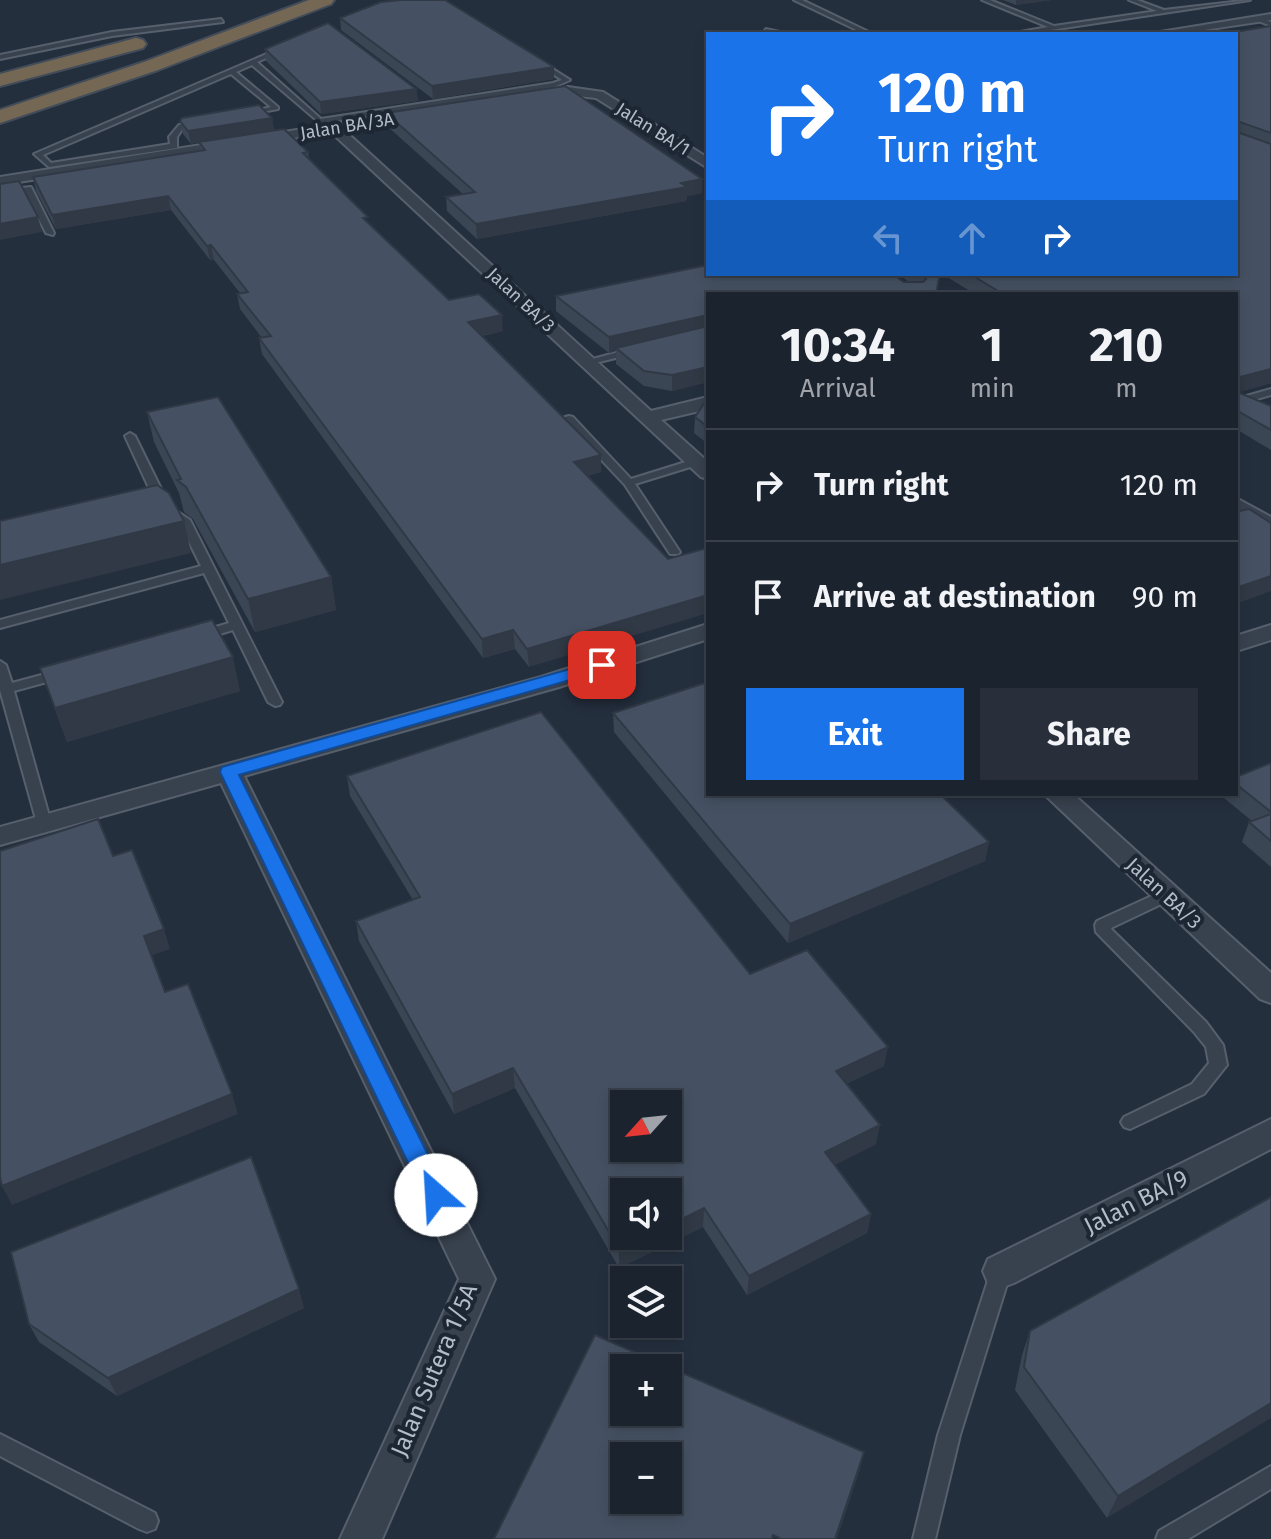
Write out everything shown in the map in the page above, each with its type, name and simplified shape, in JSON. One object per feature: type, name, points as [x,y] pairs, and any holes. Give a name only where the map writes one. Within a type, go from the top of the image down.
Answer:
[{"type":"highway","points":[[0,80],[293,0]]},
{"type":"highway","points":[[0,117],[151,66],[325,0]]},
{"type":"street","points":[[1168,32],[1271,17]]},
{"type":"street","name":"Jalan BA/3A","points":[[0,181],[568,91],[599,95]]},
{"type":"street","name":"Jalan BA/1","points":[[599,95],[706,163]]},
{"type":"street","name":"Jalan BA/3","points":[[334,128],[535,305],[587,362],[702,467]]},
{"type":"street","points":[[648,417],[706,403]]},
{"type":"street","points":[[1238,506],[1254,521]]},
{"type":"street","points":[[0,836],[550,682],[706,632]]},
{"type":"street","points":[[1238,643],[1271,632]]},
{"type":"street","name":"Jalan Sutera 1/5A","points":[[229,772],[477,1279],[362,1539]]},
{"type":"street","name":"Jalan BA/3","points":[[1059,796],[1271,991]]},
{"type":"street","name":"Jalan BA/9","points":[[1001,1271],[1271,1133]]},
{"type":"lane","points":[[797,0],[866,32]]},
{"type":"lane","points":[[985,0],[1055,28]]},
{"type":"lane","points":[[1132,0],[1166,12]]},
{"type":"lane","points":[[1026,32],[1247,0]]},
{"type":"lane","points":[[1258,19],[1271,24]]},
{"type":"lane","points":[[0,57],[112,34],[221,21]]},
{"type":"lane","points":[[766,31],[771,32]]},
{"type":"lane","points":[[208,121],[181,126],[173,137],[174,146],[49,165],[38,154],[234,73],[288,47]]},
{"type":"lane","points":[[253,62],[320,121],[554,85],[567,80],[528,56]]},
{"type":"lane","points":[[234,73],[276,108],[235,117]]},
{"type":"lane","points":[[417,94],[430,103]]},
{"type":"lane","points":[[0,192],[28,189],[50,233]]},
{"type":"lane","points":[[587,362],[648,348]]},
{"type":"lane","points":[[1238,401],[1271,392]]},
{"type":"lane","points":[[1238,403],[1248,409]]},
{"type":"lane","points":[[569,419],[629,483],[674,552]]},
{"type":"lane","points":[[130,436],[163,506],[184,520],[275,702]]},
{"type":"lane","points":[[629,483],[702,467]]},
{"type":"lane","points":[[149,509],[163,506]]},
{"type":"lane","points":[[0,624],[208,568]]},
{"type":"lane","points":[[191,638],[237,625]]},
{"type":"lane","points":[[0,665],[44,823]]},
{"type":"lane","points":[[6,689],[68,672]]},
{"type":"lane","points":[[1130,1122],[1198,1089],[1218,1065],[1214,1045],[1200,1027],[1104,932],[1103,925],[1167,895]]},
{"type":"lane","points":[[924,1539],[949,1435],[1001,1271]]},
{"type":"lane","points":[[0,1445],[147,1521]]},
{"type":"lane","points":[[1167,1539],[1271,1477]]},
{"type":"building","points":[[445,0],[554,67],[432,86],[340,18],[381,2]]},
{"type":"building","points":[[328,23],[416,89],[320,102],[265,49]]},
{"type":"building","points":[[1271,26],[1271,133],[1238,124],[1238,32],[1235,32]]},
{"type":"building","points":[[565,86],[702,179],[681,183],[687,187],[476,224],[446,197],[475,192],[386,113]]},
{"type":"building","points":[[259,105],[272,118],[188,131],[180,121],[182,118]]},
{"type":"building","points":[[284,129],[308,152],[303,153],[368,217],[363,218],[449,300],[479,294],[502,315],[468,322],[601,455],[574,462],[668,559],[706,548],[706,596],[527,649],[513,630],[482,639],[259,338],[271,336],[237,294],[248,292],[168,196],[52,215],[33,177],[205,150],[199,142]]},
{"type":"building","points":[[1238,132],[1271,144],[1271,369],[1238,377],[1238,292],[1000,292],[973,276],[1238,276]]},
{"type":"building","points":[[19,181],[38,217],[0,224],[0,184]]},
{"type":"building","points":[[706,265],[706,276],[895,276],[904,282],[923,282],[926,279],[922,276],[940,276],[936,292],[706,292],[706,315],[609,337],[556,296]]},
{"type":"building","points":[[706,326],[706,367],[672,375],[644,371],[616,348]]},
{"type":"building","points":[[1238,381],[1240,393],[1271,406],[1271,430],[1238,411]]},
{"type":"building","points":[[218,397],[331,577],[248,599],[186,487],[177,480],[181,479],[147,412]]},
{"type":"building","points":[[706,401],[706,425],[695,417]]},
{"type":"building","points":[[157,485],[169,493],[184,521],[0,565],[0,521]]},
{"type":"building","points":[[1238,501],[1239,511],[1249,509],[1271,523],[1271,576],[1238,587]]},
{"type":"building","points":[[212,620],[233,657],[55,708],[40,668]]},
{"type":"building","points":[[706,683],[706,796],[942,796],[989,842],[790,924],[613,713]]},
{"type":"building","points":[[541,712],[750,974],[807,950],[888,1047],[836,1071],[880,1125],[825,1152],[871,1214],[749,1276],[704,1208],[682,1219],[682,1178],[610,1178],[610,1234],[513,1068],[452,1094],[356,921],[420,897],[347,776]]},
{"type":"building","points":[[1271,763],[1271,812],[1238,786],[1238,776]]},
{"type":"building","points":[[1271,814],[1271,841],[1249,822]]},
{"type":"building","points":[[98,819],[113,856],[132,850],[164,929],[144,936],[165,992],[188,984],[232,1094],[2,1186],[0,851]]},
{"type":"building","points":[[251,1157],[299,1289],[108,1378],[29,1324],[11,1252]]},
{"type":"building","points":[[1271,1197],[1271,1403],[1118,1496],[1024,1367],[1030,1331]]},
{"type":"building","points":[[595,1335],[639,1354],[610,1354],[610,1426],[682,1426],[682,1373],[864,1452],[835,1539],[781,1539],[773,1535],[772,1539],[494,1539]]},
{"type":"route","points":[[436,1195],[229,772],[602,665]]}]
